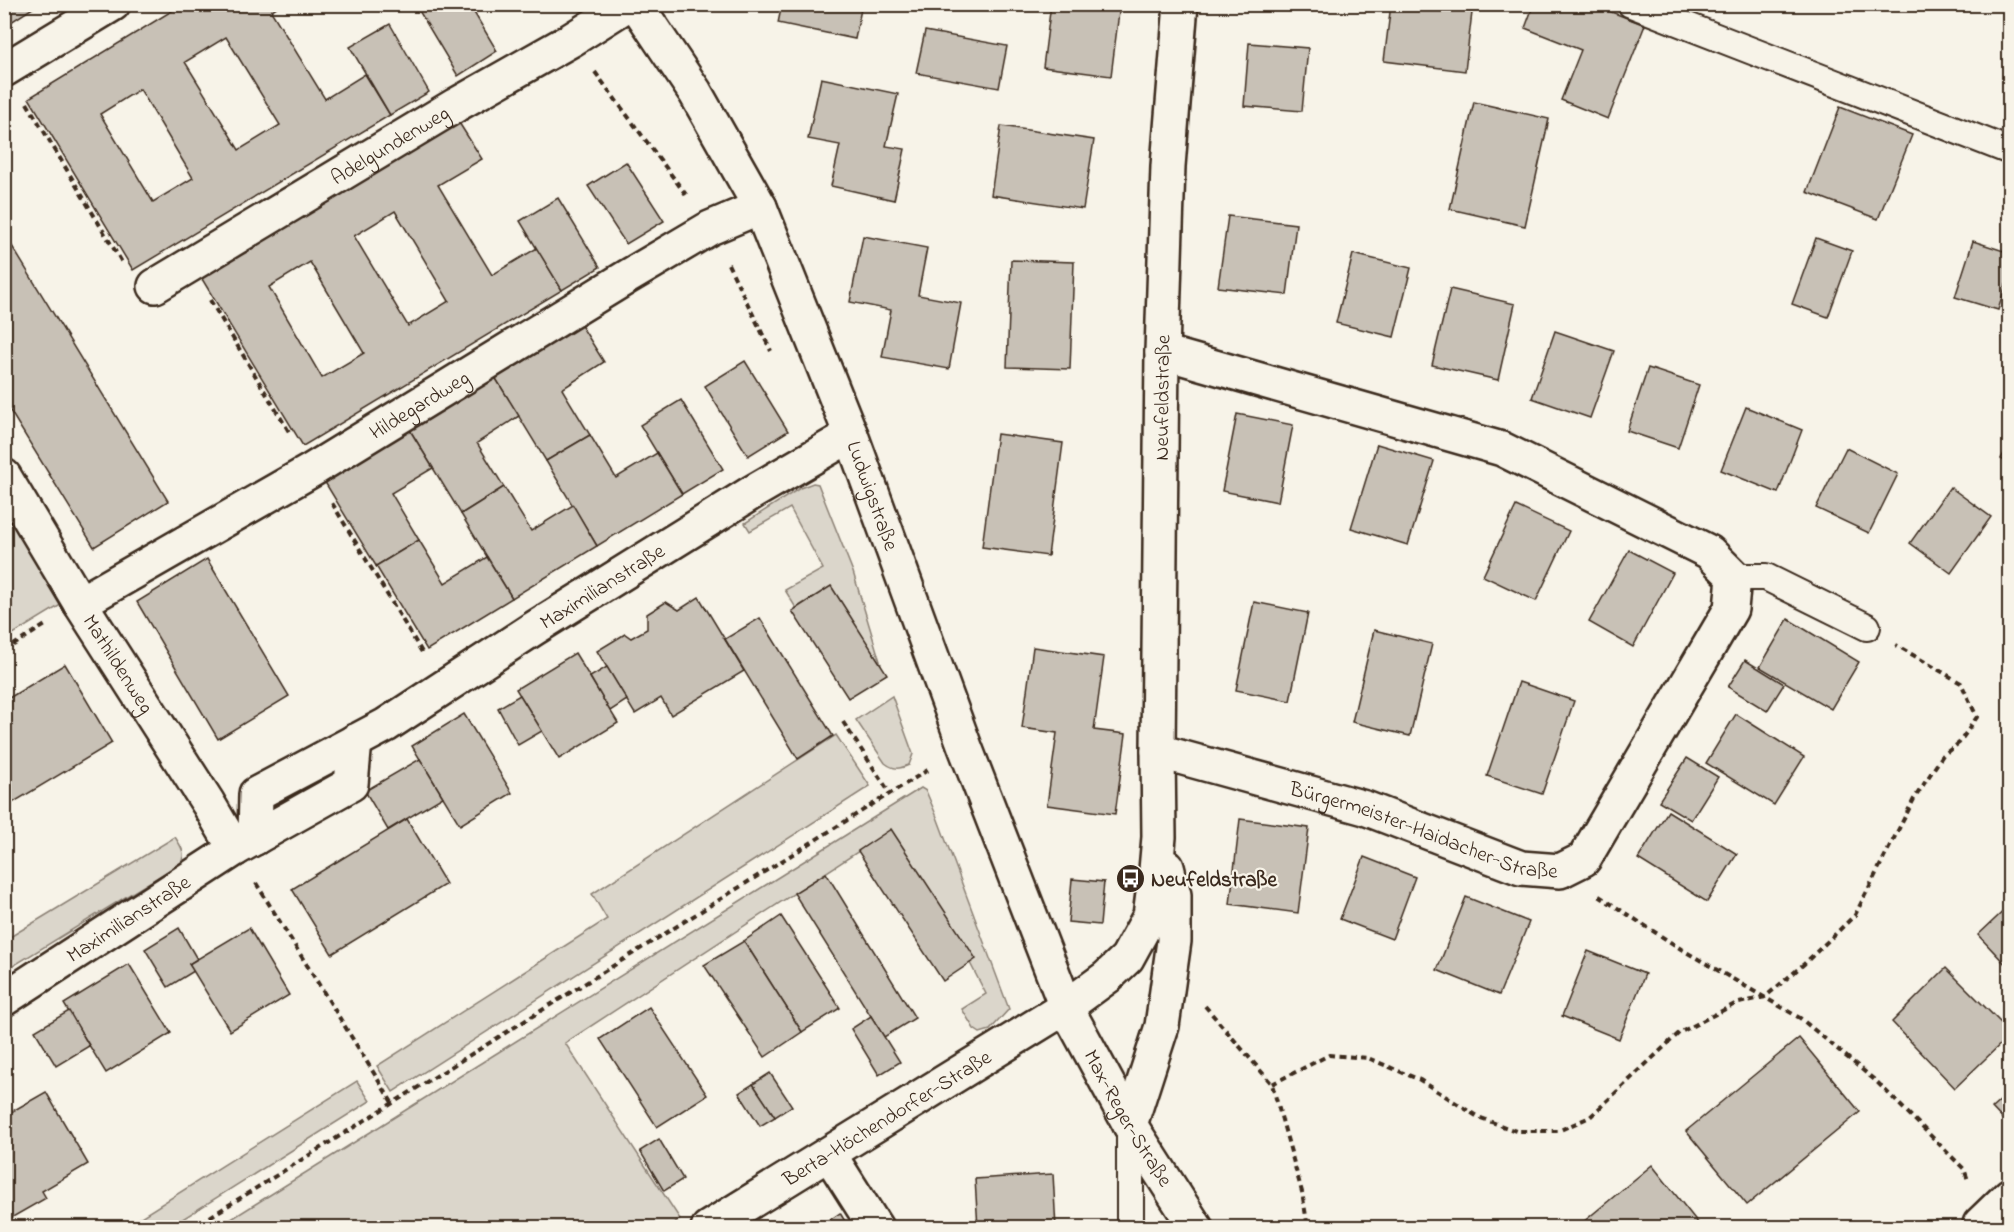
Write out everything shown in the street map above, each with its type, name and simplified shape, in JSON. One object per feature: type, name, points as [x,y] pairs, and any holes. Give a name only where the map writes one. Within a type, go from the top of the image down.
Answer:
[{"type":"street","points":[[6,69],[112,4]]},
{"type":"street","name":"Adelgundenweg","points":[[155,286],[628,4]]},
{"type":"street","name":"Ludwigstraße","points":[[636,4],[694,92],[760,207],[851,435],[965,747],[1066,1007]]},
{"type":"street","name":"Neufeldstraße","points":[[1066,1007],[1107,977],[1127,958],[1150,916],[1159,837],[1162,352],[1167,166],[1181,4]]},
{"type":"street","name":"Hildegardweg","points":[[80,603],[312,470],[710,228],[760,207]]},
{"type":"street","points":[[1162,352],[1502,449],[1708,552],[1734,577]]},
{"type":"street","name":"Maximilianstraße","points":[[4,999],[245,844],[351,784],[355,741],[386,725],[753,492],[851,435]]},
{"type":"street","name":"Mathildenweg","points":[[4,476],[80,603],[208,803],[245,844]]},
{"type":"street","name":"Bürgermeister-Haidacher-Straße","points":[[1158,751],[1365,808],[1521,868],[1560,872],[1584,859],[1731,609],[1734,577]]},
{"type":"street","points":[[1130,1125],[1162,1026],[1174,941],[1174,896],[1159,837]]},
{"type":"street","name":"Max-Reger-Straße","points":[[1066,1007],[1130,1125],[1196,1227]]},
{"type":"street","name":"Berta-Höchendorfer-Straße","points":[[708,1227],[1066,1007]]},
{"type":"street","points":[[829,1154],[876,1227]]},
{"type":"street","points":[[1978,1226],[2010,1195]]},
{"type":"lane","points":[[1631,4],[2010,151]]},
{"type":"lane","points":[[1734,577],[1766,577],[1867,627]]},
{"type":"lane","points":[[1130,1125],[1130,1227]]},
{"type":"path","points":[[6,69],[128,273],[155,286]]},
{"type":"path","points":[[189,264],[443,688]]},
{"type":"path","points":[[4,651],[80,603]]},
{"type":"path","points":[[1272,1084],[1329,1055],[1368,1058],[1420,1080],[1478,1117],[1516,1131],[1558,1131],[1590,1117],[1679,1033],[1735,1004],[1765,997],[1804,964],[1855,915],[1914,799],[1942,755],[1959,743],[1977,717],[1960,683],[1867,627]]},
{"type":"path","points":[[843,722],[890,793]]},
{"type":"path","points":[[192,1227],[965,747]]},
{"type":"path","points":[[245,844],[393,1104]]},
{"type":"path","points":[[1560,872],[1682,949],[1800,1018],[1877,1082],[1965,1169],[1978,1226]]},
{"type":"path","points":[[1168,980],[1198,996],[1272,1084],[1302,1192],[1308,1227]]},
{"type":"shaded area","points":[[813,483],[818,484],[853,572],[882,668],[831,586],[796,608],[785,590],[823,569],[790,508],[750,531],[745,523],[800,488]]},
{"type":"shaded area","points":[[15,520],[64,603],[5,639],[5,526]]},
{"type":"shaded area","points":[[892,696],[913,754],[909,765],[899,768],[885,763],[856,720]]},
{"type":"shaded area","points":[[836,735],[870,786],[393,1092],[377,1066],[607,919],[592,894]]},
{"type":"shaded area","points":[[921,788],[926,791],[937,817],[1009,1009],[990,1030],[980,1033],[974,1029],[962,1009],[986,994],[970,963],[975,959],[891,830],[565,1043],[680,1219],[667,1227],[217,1228]]},
{"type":"shaded area","points":[[175,837],[183,853],[181,863],[5,971],[5,940]]},
{"type":"shaded area","points":[[357,1081],[370,1101],[170,1227],[125,1227]]},
{"type":"building","points":[[4,4],[39,4],[5,26]]},
{"type":"building","points":[[183,4],[281,4],[271,11],[325,99],[365,74],[390,115],[133,270],[29,98]],"holes":[[[226,37],[280,125],[239,150],[185,62]],[[140,89],[193,178],[153,202],[100,114]]]},
{"type":"building","points":[[415,4],[469,4],[497,51],[458,76]]},
{"type":"building","points":[[782,4],[862,4],[855,39],[778,23]]},
{"type":"building","points":[[1051,4],[1120,4],[1111,76],[1043,67]]},
{"type":"building","points":[[1391,4],[1473,4],[1465,71],[1384,61]]},
{"type":"building","points":[[1534,4],[1591,4],[1645,25],[1608,119],[1561,100],[1581,50],[1525,28]]},
{"type":"building","points":[[390,24],[429,92],[390,115],[350,47]]},
{"type":"building","points":[[925,31],[1007,46],[999,88],[916,73]]},
{"type":"building","points":[[1249,43],[1308,48],[1302,111],[1244,106]]},
{"type":"building","points":[[821,78],[898,94],[886,146],[905,149],[894,200],[831,186],[840,145],[808,139]]},
{"type":"building","points":[[1474,102],[1549,119],[1525,226],[1450,209]]},
{"type":"building","points":[[1840,107],[1912,135],[1878,219],[1807,192]]},
{"type":"building","points":[[456,118],[482,159],[438,185],[492,275],[537,248],[562,290],[303,446],[199,274]],"holes":[[[395,211],[449,301],[408,326],[354,236]],[[310,262],[364,353],[322,378],[269,287]]]},
{"type":"building","points":[[1001,126],[1094,140],[1083,209],[991,195]]},
{"type":"building","points":[[626,162],[664,221],[626,244],[588,186]]},
{"type":"building","points":[[558,198],[600,267],[562,290],[520,221]]},
{"type":"building","points":[[1228,216],[1296,224],[1287,295],[1218,287]]},
{"type":"building","points":[[4,233],[168,501],[94,547],[4,401]]},
{"type":"building","points":[[863,236],[927,248],[918,295],[961,303],[949,369],[882,357],[891,310],[850,302]]},
{"type":"building","points":[[1816,238],[1852,251],[1828,317],[1792,304]]},
{"type":"building","points":[[1973,241],[2010,253],[2010,272],[1998,310],[1955,297]]},
{"type":"building","points":[[1353,254],[1411,268],[1394,337],[1336,323]]},
{"type":"building","points":[[1011,260],[1074,262],[1070,369],[1007,367]]},
{"type":"building","points":[[1450,289],[1515,304],[1498,380],[1432,365]]},
{"type":"building","points":[[579,322],[604,362],[562,389],[590,435],[546,461],[493,374]]},
{"type":"building","points":[[1555,331],[1614,351],[1590,418],[1532,398]]},
{"type":"building","points":[[745,361],[788,431],[748,456],[705,386]]},
{"type":"building","points":[[1648,368],[1699,385],[1678,448],[1627,431]]},
{"type":"building","points":[[493,374],[519,416],[477,443],[504,487],[461,514],[408,427]]},
{"type":"building","points":[[681,400],[723,469],[682,494],[640,425]]},
{"type":"building","points":[[1746,407],[1802,430],[1778,493],[1721,470]]},
{"type":"building","points":[[1237,414],[1293,425],[1278,502],[1222,491]]},
{"type":"building","points":[[408,427],[433,468],[391,493],[419,540],[376,566],[323,479]]},
{"type":"building","points":[[997,434],[1063,443],[1048,556],[982,547]]},
{"type":"building","points":[[590,435],[616,478],[657,453],[682,494],[597,546],[546,461]]},
{"type":"building","points":[[2010,442],[2010,464],[2001,459]]},
{"type":"building","points":[[1377,444],[1434,461],[1408,545],[1351,528]]},
{"type":"building","points":[[1846,448],[1898,474],[1869,533],[1816,508]]},
{"type":"building","points":[[504,487],[531,531],[573,505],[597,546],[512,598],[461,514]]},
{"type":"building","points":[[1950,487],[1991,517],[1951,573],[1910,543]]},
{"type":"building","points":[[1516,506],[1569,531],[1536,601],[1483,576]]},
{"type":"building","points":[[419,540],[445,583],[487,557],[512,598],[427,650],[376,566]]},
{"type":"building","points":[[1629,550],[1673,573],[1633,647],[1589,622]]},
{"type":"building","points":[[207,559],[289,696],[218,739],[137,602]]},
{"type":"building","points":[[831,586],[887,674],[848,698],[792,611]]},
{"type":"building","points":[[699,597],[744,671],[671,715],[661,698],[635,714],[597,651],[625,634],[631,638],[647,629],[647,614],[666,602],[679,610]]},
{"type":"building","points":[[1254,602],[1308,613],[1290,701],[1236,690]]},
{"type":"building","points":[[760,618],[833,736],[798,759],[725,639]]},
{"type":"building","points":[[1788,619],[1859,662],[1831,709],[1760,667]]},
{"type":"building","points":[[1374,630],[1432,644],[1410,736],[1352,722]]},
{"type":"building","points":[[1033,647],[1104,657],[1094,730],[1126,734],[1115,814],[1047,805],[1057,733],[1022,728]]},
{"type":"building","points":[[575,653],[618,723],[559,759],[516,689]]},
{"type":"building","points":[[1745,660],[1784,684],[1767,711],[1728,687]]},
{"type":"building","points":[[65,664],[112,743],[4,808],[4,701]]},
{"type":"building","points":[[607,667],[627,700],[610,711],[590,677]]},
{"type":"building","points":[[1519,682],[1574,701],[1542,794],[1487,776]]},
{"type":"building","points":[[520,695],[542,731],[518,745],[498,708]]},
{"type":"building","points":[[464,714],[512,793],[460,825],[412,746]]},
{"type":"building","points":[[1736,714],[1804,757],[1774,805],[1706,763]]},
{"type":"building","points":[[1687,758],[1718,777],[1691,820],[1659,801]]},
{"type":"building","points":[[420,759],[443,797],[388,830],[365,791]]},
{"type":"building","points":[[1668,811],[1737,854],[1707,902],[1638,859]]},
{"type":"building","points":[[407,819],[446,884],[332,954],[292,889]]},
{"type":"building","points":[[1240,819],[1309,828],[1298,913],[1230,904]]},
{"type":"building","points":[[891,829],[976,959],[943,981],[858,851]]},
{"type":"building","points":[[1364,857],[1415,877],[1392,939],[1340,919]]},
{"type":"building","points":[[826,873],[915,1018],[884,1037],[794,893]]},
{"type":"building","points":[[1072,879],[1104,882],[1100,925],[1068,922]]},
{"type":"building","points":[[1466,897],[1529,922],[1499,995],[1437,970]]},
{"type":"building","points":[[2010,905],[2010,969],[1978,935]]},
{"type":"building","points":[[781,916],[840,1008],[802,1032],[744,941]]},
{"type":"building","points":[[179,928],[197,959],[189,964],[194,971],[168,987],[145,949]]},
{"type":"building","points":[[249,928],[289,995],[230,1031],[189,964]]},
{"type":"building","points":[[744,941],[802,1032],[765,1057],[704,965]]},
{"type":"building","points":[[1588,951],[1645,974],[1619,1039],[1562,1016]]},
{"type":"building","points":[[129,964],[171,1033],[106,1073],[64,1004]]},
{"type":"building","points":[[1946,968],[2010,1032],[2010,1035],[1955,1088],[1892,1022]]},
{"type":"building","points":[[649,1007],[707,1095],[657,1127],[600,1039]]},
{"type":"building","points":[[69,1011],[89,1046],[56,1066],[35,1031]]},
{"type":"building","points":[[871,1016],[900,1062],[879,1075],[851,1029]]},
{"type":"building","points":[[1799,1038],[1860,1112],[1747,1205],[1686,1131]]},
{"type":"building","points":[[770,1073],[792,1106],[775,1117],[753,1084]]},
{"type":"building","points":[[753,1084],[775,1117],[760,1126],[739,1093]]},
{"type":"building","points":[[46,1092],[88,1164],[42,1191],[46,1198],[4,1222],[4,1116]]},
{"type":"building","points":[[2010,1092],[2010,1127],[1992,1108]]},
{"type":"building","points":[[659,1139],[683,1179],[664,1191],[640,1151]]},
{"type":"building","points":[[1652,1165],[1702,1228],[1576,1228]]},
{"type":"building","points":[[1053,1174],[1056,1228],[978,1228],[975,1179]]},
{"type":"building","points":[[840,1213],[849,1228],[818,1228]]},
{"type":"place","name":"Neufeldstraße","points":[[1130,879]]}]
